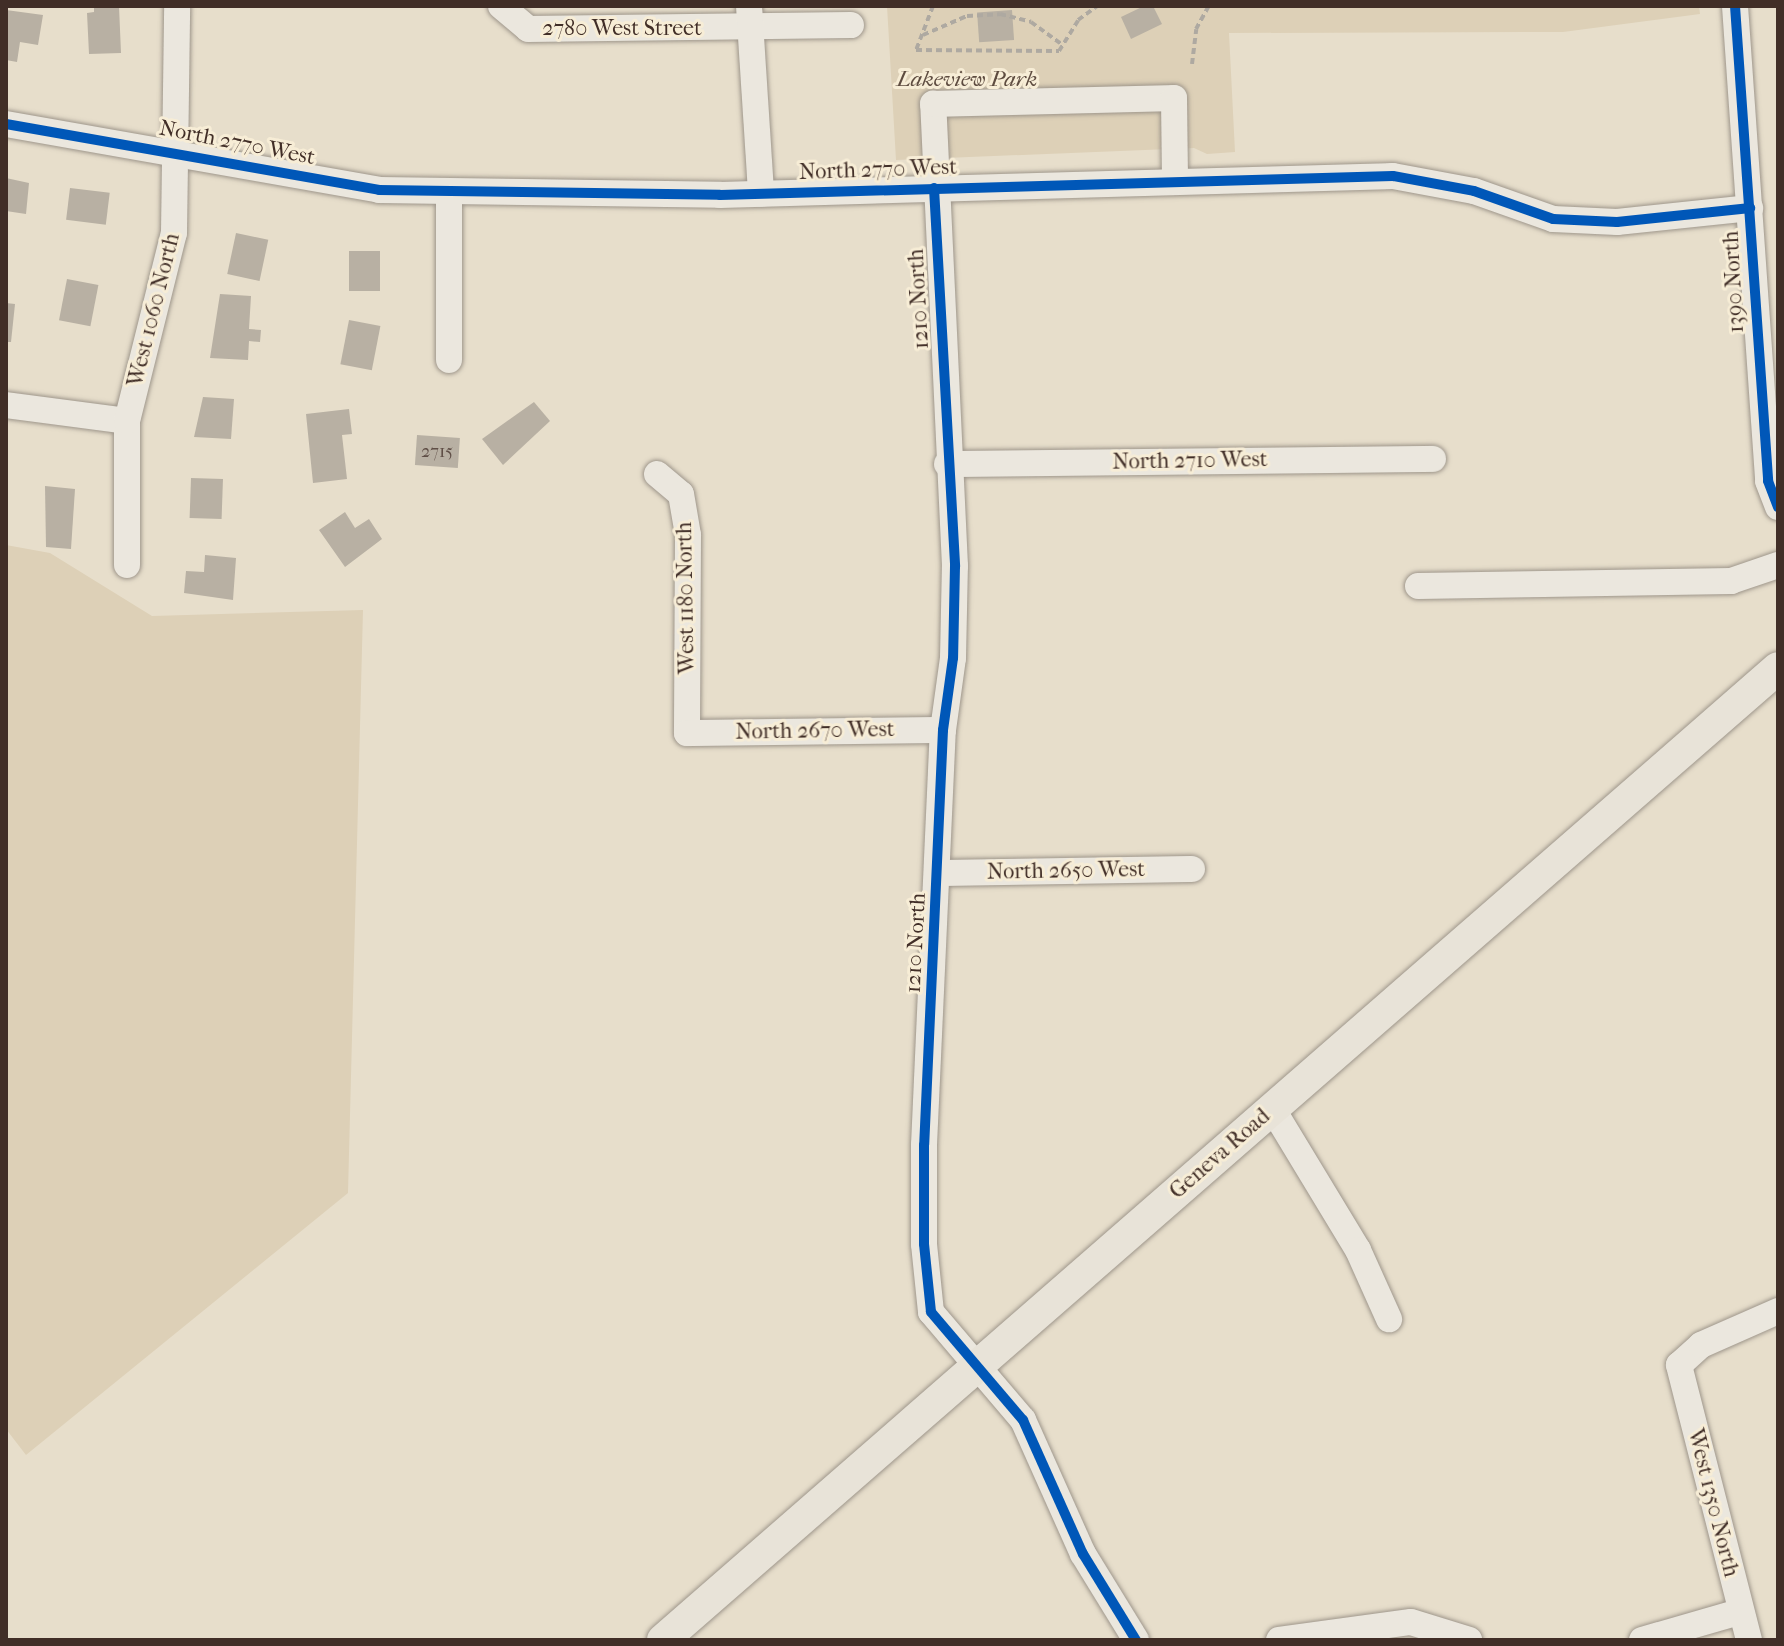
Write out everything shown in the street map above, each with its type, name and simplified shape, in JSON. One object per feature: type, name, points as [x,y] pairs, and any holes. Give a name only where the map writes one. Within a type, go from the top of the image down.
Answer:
[{"type":"main road","name":"Geneva Road","points":[[663,1640],[1778,668]]},
{"type":"street","name":"West 1060 North","points":[[127,565],[127,421],[174,233],[178,153],[177,6]]},
{"type":"street","name":"2780 West Street","points":[[501,6],[528,29],[750,17],[851,25]]},
{"type":"street","name":"1390 North","points":[[1735,6],[1750,208],[1768,356],[1768,481],[1778,507]]},
{"type":"street","points":[[750,17],[761,194]]},
{"type":"street","name":"1210 North","points":[[1136,1640],[1083,1554],[1023,1420],[931,1312],[924,1244],[924,1145],[940,873],[943,730],[953,658],[955,566],[947,464],[933,104],[1174,98],[1175,182]]},
{"type":"street","name":"North 2770 West","points":[[6,124],[379,190],[761,194],[1393,176],[1474,191],[1553,219],[1604,222],[1750,208]]},
{"type":"street","points":[[449,192],[449,360]]},
{"type":"street","points":[[6,405],[127,421]]},
{"type":"street","name":"North 2710 West","points":[[947,464],[1433,459]]},
{"type":"street","name":"West 1180 North","points":[[657,474],[681,494],[688,535],[687,733]]},
{"type":"street","points":[[1418,586],[1731,581],[1778,565]]},
{"type":"street","name":"North 2670 West","points":[[687,733],[943,730]]},
{"type":"street","name":"North 2650 West","points":[[940,873],[1192,869]]},
{"type":"street","points":[[1272,1108],[1358,1250],[1389,1319]]},
{"type":"street","name":"West 1350 North","points":[[1749,1640],[1739,1612],[1679,1365],[1701,1345],[1778,1311]]},
{"type":"street","points":[[1642,1640],[1739,1612]]},
{"type":"street","points":[[1279,1640],[1411,1622],[1469,1640]]},
{"type":"path","points":[[933,6],[916,50],[1059,51],[1078,20],[1097,6]]},
{"type":"path","points":[[1192,64],[1196,29],[1209,6]]},
{"type":"path","points":[[922,35],[967,16],[1000,14],[1031,22],[1063,45]]},
{"type":"green space","name":"Lakeview Park","points":[[887,6],[1699,6],[1700,14],[1563,32],[1229,33],[1235,152],[1207,154],[1194,148],[896,160]]},
{"type":"green space","points":[[6,545],[50,553],[152,616],[363,610],[348,1193],[26,1455],[6,1429]]},
{"type":"building","points":[[94,6],[119,6],[121,53],[89,54],[87,13],[94,12]]},
{"type":"building","points":[[1144,6],[1153,6],[1162,24],[1131,39],[1121,17]]},
{"type":"building","points":[[6,10],[43,15],[38,45],[20,42],[17,62],[6,60]]},
{"type":"building","points":[[1012,10],[1014,40],[979,42],[977,12]]},
{"type":"building","points":[[6,178],[29,183],[26,214],[6,211]]},
{"type":"building","points":[[70,188],[110,193],[106,225],[66,220]]},
{"type":"building","points":[[236,233],[268,240],[260,281],[227,274]]},
{"type":"building","points":[[349,251],[380,251],[380,291],[349,291]]},
{"type":"building","points":[[67,279],[98,285],[90,326],[59,320]]},
{"type":"building","points":[[220,294],[251,296],[249,329],[261,330],[260,342],[249,341],[248,360],[210,358]]},
{"type":"building","points":[[6,303],[15,304],[11,342],[6,342]]},
{"type":"building","points":[[349,320],[380,326],[372,370],[340,364]]},
{"type":"building","points":[[203,397],[234,399],[231,439],[194,437]]},
{"type":"building","points":[[534,402],[550,421],[503,465],[482,439]]},
{"type":"building","points":[[349,409],[352,434],[342,435],[347,479],[313,483],[306,414]]},
{"type":"building","points":[[417,435],[460,438],[458,468],[415,465]]},
{"type":"building","points":[[191,478],[223,479],[222,519],[190,518]]},
{"type":"building","points":[[45,486],[75,489],[71,549],[46,547]]},
{"type":"building","points":[[345,512],[355,528],[369,519],[382,539],[345,567],[319,530]]},
{"type":"building","points":[[205,555],[236,558],[233,600],[184,593],[186,571],[204,572]]},
{"type":"cycle path","points":[[1735,6],[1768,481],[1778,507]]},
{"type":"cycle path","points":[[6,124],[379,190],[720,195],[1393,176],[1474,191],[1553,219],[1617,222],[1750,208]]},
{"type":"cycle path","points":[[934,188],[955,566],[953,658],[943,730],[924,1145],[924,1244],[931,1312],[1023,1420],[1083,1554],[1136,1640]]}]
